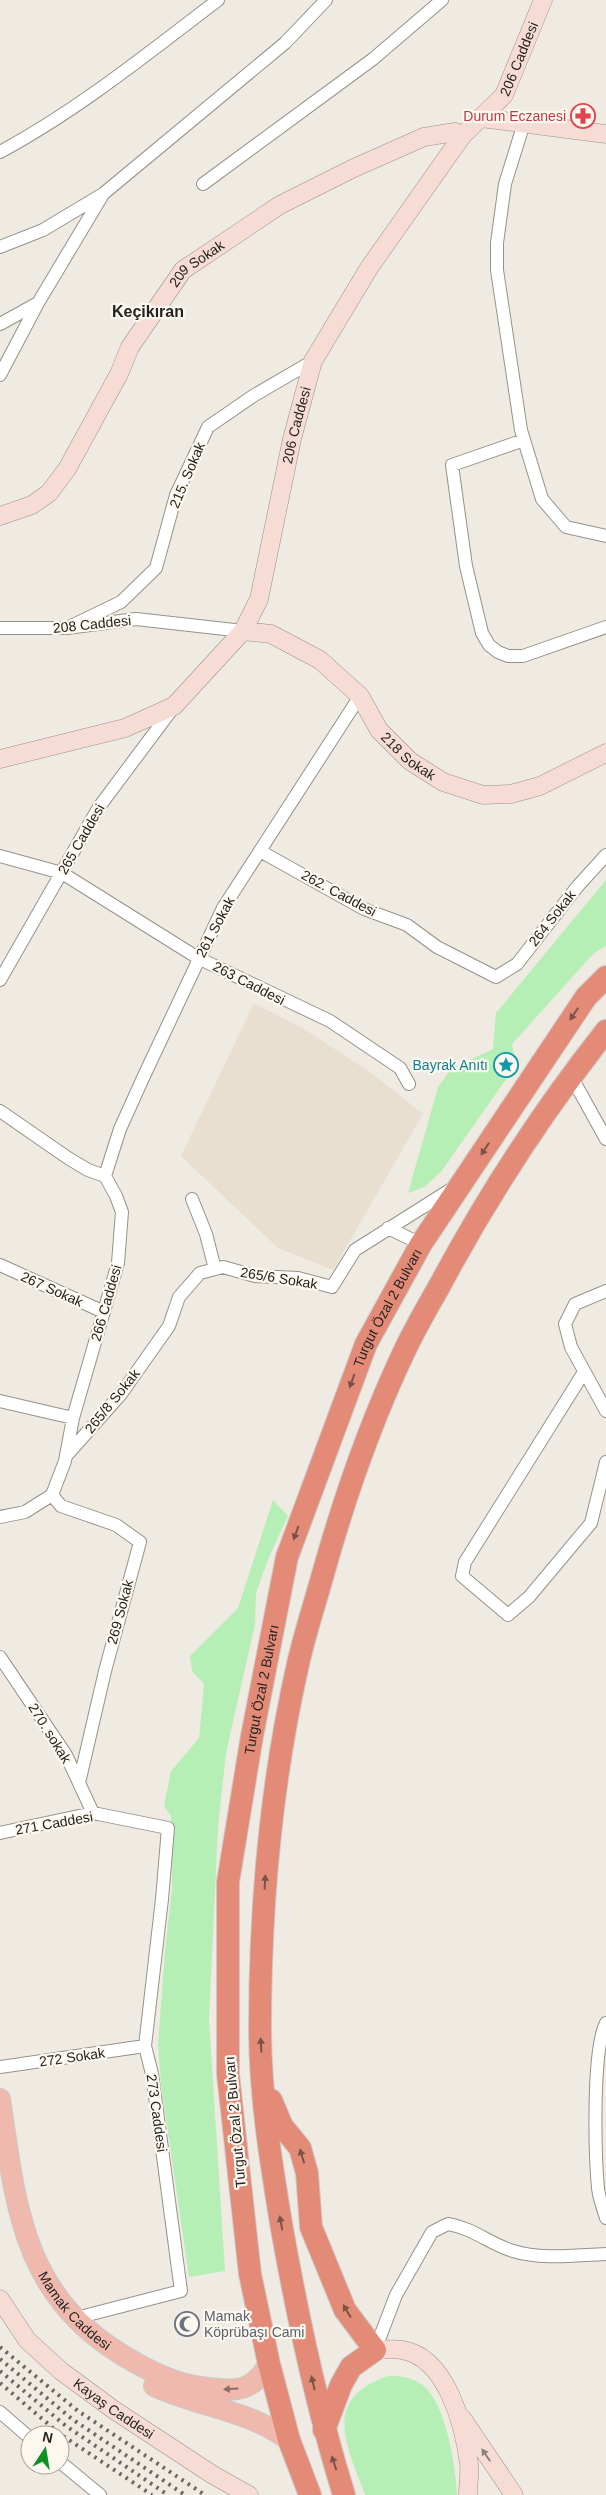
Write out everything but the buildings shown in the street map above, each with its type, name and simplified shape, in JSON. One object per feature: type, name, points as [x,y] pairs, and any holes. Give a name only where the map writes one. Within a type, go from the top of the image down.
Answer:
[{"type":"highway","name":"Turgut Özal 2 Bulvarı","points":[[307,2488],[289,2440],[268,2364],[250,2274],[228,2074],[228,1882],[252,1736],[287,1556],[366,1344],[421,1244],[586,996],[606,977]]},
{"type":"highway","points":[[344,2495],[324,2430],[295,2306],[274,2185],[263,2081],[260,2030],[262,1942],[266,1866],[279,1764],[298,1662],[340,1514],[377,1414],[403,1352],[492,1191],[571,1076],[606,1030]]},
{"type":"highway","points":[[263,2081],[282,2126],[300,2148],[307,2172],[311,2227],[345,2310],[375,2350],[351,2367],[341,2385],[324,2430]]},
{"type":"main road","name":"Mamak Caddesi","points":[[0,2099],[10,2167],[26,2236],[34,2259],[51,2291],[76,2318],[112,2349],[136,2364],[178,2382],[196,2387],[222,2390],[243,2388],[259,2380],[268,2364]]},
{"type":"main road","name":"Mamak Caddesi","points":[[0,2176],[8,2216],[23,2260],[40,2295],[51,2310],[83,2342],[129,2374],[150,2385],[195,2403],[255,2419],[289,2440]]},
{"type":"street","points":[[0,152],[46,127],[108,84],[218,0]]},
{"type":"street","points":[[0,247],[43,230],[103,194],[285,43],[326,0]]},
{"type":"street","points":[[203,184],[373,59],[442,0]]},
{"type":"street","name":"206 Caddesi","points":[[0,759],[125,728],[174,706],[243,631],[259,599],[292,439],[313,361],[369,268],[462,136],[504,95],[543,0]]},
{"type":"street","points":[[481,118],[606,134]]},
{"type":"street","points":[[524,123],[513,154],[501,208],[497,270],[507,344],[524,440],[542,499],[566,527],[606,536]]},
{"type":"street","name":"209 Sokak","points":[[0,516],[32,504],[49,493],[67,469],[119,374],[130,347],[183,270],[280,205],[354,168],[424,137],[455,132],[462,136]]},
{"type":"street","points":[[0,375],[38,302],[103,194]]},
{"type":"street","points":[[0,324],[38,302]]},
{"type":"street","name":"215. Sokak","points":[[67,628],[121,602],[156,568],[176,494],[208,427],[253,396],[313,361]]},
{"type":"street","points":[[524,440],[452,465],[466,566],[482,633],[489,645],[498,652],[508,656],[523,656],[589,635],[606,627]]},
{"type":"street","name":"208 Caddesi","points":[[0,628],[67,628],[136,619],[243,631]]},
{"type":"street","name":"218 Sokak","points":[[243,631],[272,634],[320,660],[360,696],[379,730],[410,761],[443,782],[483,795],[511,794],[540,786],[606,753]]},
{"type":"street","name":"261 Sokak","points":[[105,1176],[120,1129],[198,958],[223,908],[360,696]]},
{"type":"street","name":"265 Caddesi","points":[[0,980],[99,807],[174,706]]},
{"type":"street","name":"262. Caddesi","points":[[260,851],[364,909],[408,925],[437,948],[496,978]]},
{"type":"street","name":"264 Sokak","points":[[496,978],[517,964],[577,887],[606,855]]},
{"type":"street","name":"263 Caddesi","points":[[0,856],[62,873],[198,958],[330,1021],[400,1068],[408,1084]]},
{"type":"street","points":[[571,1076],[606,1139]]},
{"type":"street","points":[[0,1111],[68,1158],[88,1170],[105,1176]]},
{"type":"street","name":"266 Caddesi","points":[[52,1495],[66,1456],[73,1418],[118,1263],[122,1212],[105,1176]]},
{"type":"street","name":"265/6 Sokak","points":[[215,1269],[222,1267],[255,1276],[298,1278],[332,1287],[355,1250],[463,1182]]},
{"type":"street","points":[[192,1199],[206,1234],[215,1269]]},
{"type":"street","points":[[388,1228],[421,1244]]},
{"type":"street","name":"267 Sokak","points":[[0,1265],[104,1312]]},
{"type":"street","name":"265/8 Sokak","points":[[66,1456],[121,1394],[169,1326],[179,1297],[200,1273],[215,1269]]},
{"type":"street","points":[[606,1291],[575,1304],[565,1324],[571,1347],[606,1411]]},
{"type":"street","points":[[584,1372],[465,1562],[462,1576],[508,1615],[529,1597],[591,1522],[606,1462]]},
{"type":"street","points":[[0,1401],[73,1418]]},
{"type":"street","points":[[0,1517],[26,1512],[52,1495]]},
{"type":"street","name":"269 Sokak","points":[[52,1495],[61,1506],[116,1524],[140,1542],[102,1681],[79,1784]]},
{"type":"street","name":"270. sokak","points":[[0,1657],[66,1755],[93,1813]]},
{"type":"street","name":"271 Caddesi","points":[[0,1833],[93,1813],[168,1828]]},
{"type":"street","name":"273 Caddesi","points":[[76,2318],[181,2291],[152,2074],[144,2046],[162,1900],[168,1828]]},
{"type":"street","points":[[606,2023],[597,2057],[602,2146],[598,2190],[606,2218]]},
{"type":"street","name":"272 Sokak","points":[[0,2067],[144,2046]]},
{"type":"street","points":[[473,2495],[469,2465],[456,2409],[445,2382],[425,2360],[402,2350],[375,2350],[396,2295],[432,2232],[448,2224],[479,2233],[513,2251],[553,2256],[606,2254]]},
{"type":"street","name":"Kayaş Caddesi","points":[[0,2299],[27,2340],[61,2371],[114,2410],[213,2475],[249,2495]]},
{"type":"street","points":[[456,2409],[514,2495]]},
{"type":"street","points":[[0,2412],[20,2429]]},
{"type":"street","points":[[468,2495],[469,2465]]},
{"type":"street","points":[[70,2470],[100,2495]]},
{"type":"shaded area","points":[[254,1003],[309,1032],[374,1075],[423,1114],[333,1270],[278,1248],[181,1156]]},
{"type":"green space","points":[[606,880],[606,946],[594,953],[512,1044],[516,1065],[441,1172],[424,1187],[408,1193],[438,1087],[451,1069],[493,1049],[496,1013]]},
{"type":"green space","points":[[273,1500],[288,1516],[269,1557],[256,1593],[255,1624],[226,1753],[218,1827],[209,2020],[225,2271],[189,2277],[161,2084],[158,2045],[172,1889],[171,1816],[164,1806],[171,1771],[199,1738],[204,1684],[192,1671],[190,1656],[238,1608]]},
{"type":"green space","points":[[389,2376],[406,2377],[421,2384],[430,2392],[437,2404],[452,2452],[457,2495],[365,2495],[346,2442],[344,2425],[346,2410],[354,2397],[367,2385]]},
{"type":"railway","points":[[0,2347],[78,2411],[205,2495]]},
{"type":"railway","points":[[0,2359],[72,2419],[185,2495]]},
{"type":"railway","points":[[0,2371],[66,2426],[168,2495]]},
{"type":"railway","points":[[0,2383],[60,2434],[152,2495]]},
{"type":"place","name":"Durum Eczanesi","points":[[583,116]]},
{"type":"place","name":"Bayrak Anıtı","points":[[506,1065]]},
{"type":"place","name":"Mamak Köprübaşı Cami","points":[[187,2324]]},
{"type":"district","name":"Keçikıran","points":[[148,311]]}]
